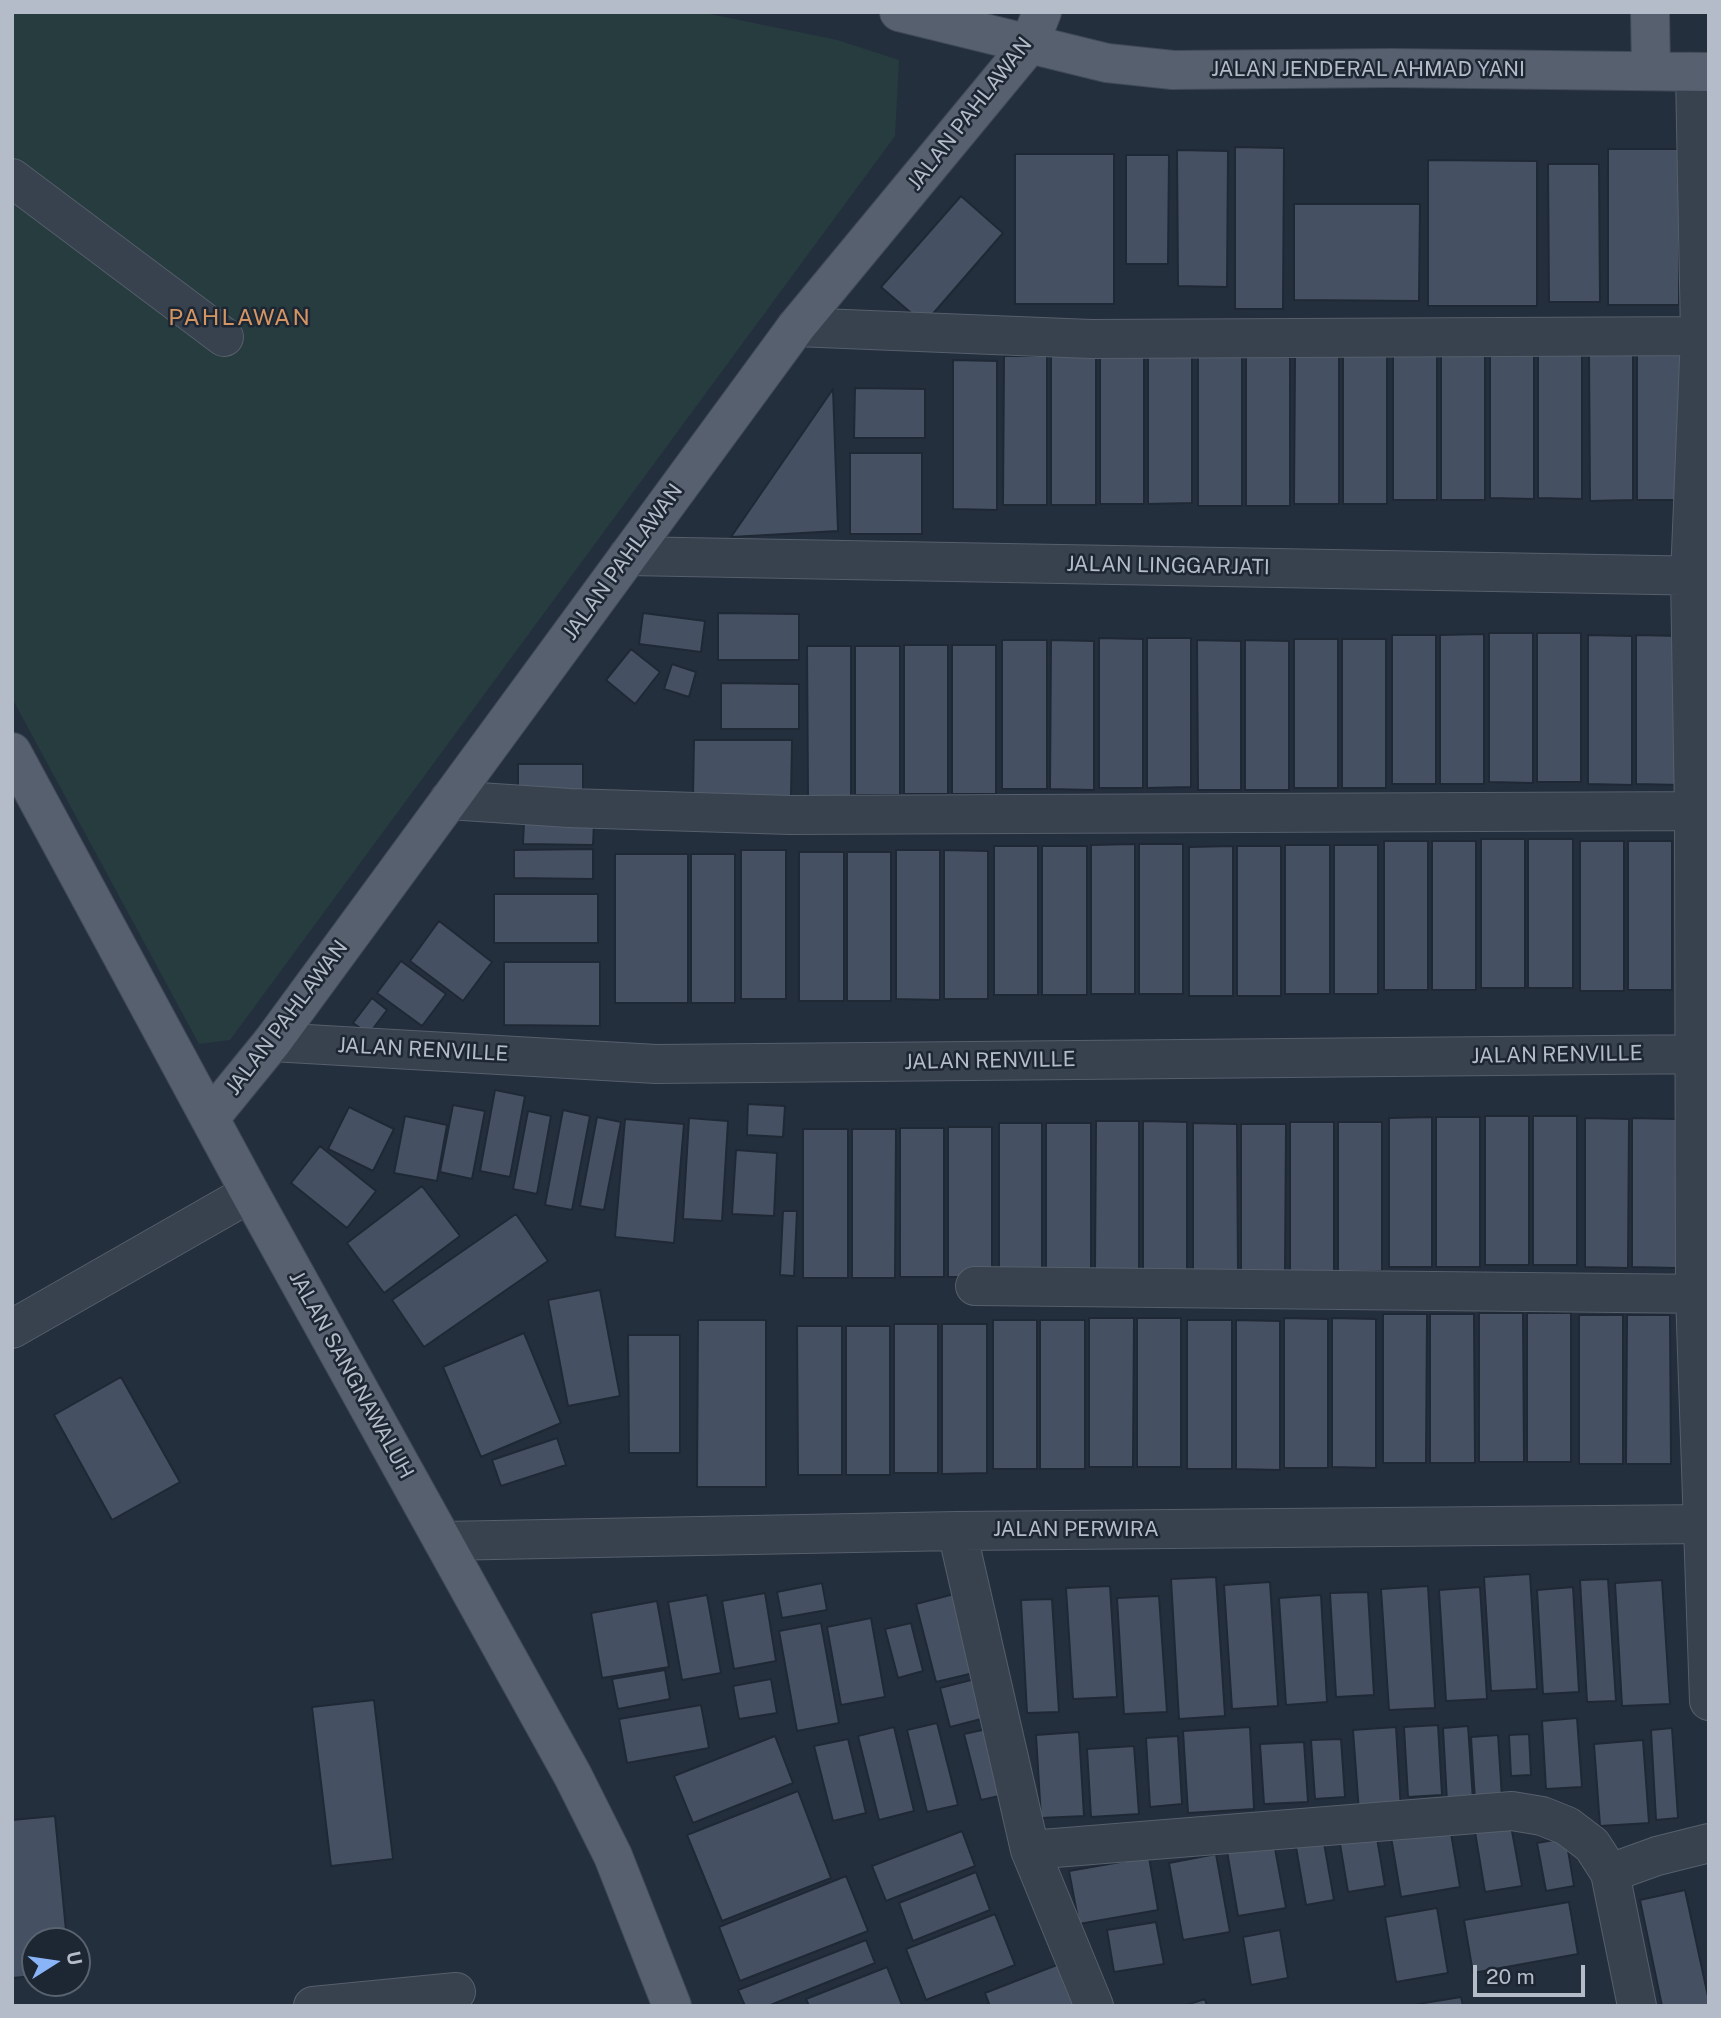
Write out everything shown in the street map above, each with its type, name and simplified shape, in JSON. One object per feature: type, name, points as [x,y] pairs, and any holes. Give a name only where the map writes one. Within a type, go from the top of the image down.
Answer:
[{"type":"main road","name":"JALAN JENDERAL AHMAD YANI","points":[[899,12],[1036,29],[1107,63],[1173,70],[1702,72]]},
{"type":"main road","points":[[1650,12],[1651,70]]},
{"type":"main road","name":"JALAN PAHLAWAN","points":[[210,1118],[271,1042],[796,327],[1036,29]]},
{"type":"main road","name":"JALAN SANGNAWALUH","points":[[12,752],[250,1193],[573,1776],[613,1856],[672,2006]]},
{"type":"street","points":[[1702,72],[1704,336],[1699,576],[1702,1294],[1709,1702]]},
{"type":"street","points":[[12,178],[224,337]]},
{"type":"street","points":[[796,327],[1091,339],[1704,336]]},
{"type":"street","name":"JALAN LINGGARJATI","points":[[628,555],[1699,576]]},
{"type":"street","points":[[449,800],[569,808],[790,815],[1701,811]]},
{"type":"street","name":"JALAN RENVILLE","points":[[271,1042],[656,1064],[1701,1054]]},
{"type":"street","points":[[12,1329],[250,1193]]},
{"type":"street","points":[[975,1286],[1702,1294]]},
{"type":"street","name":"JALAN PERWIRA","points":[[443,1541],[957,1531],[1706,1524]]},
{"type":"street","points":[[957,1531],[1030,1850],[1094,2006]]},
{"type":"street","points":[[1030,1850],[1513,1811],[1542,1816],[1567,1826],[1592,1845],[1609,1873],[1637,2006]]},
{"type":"street","points":[[1609,1873],[1657,1856],[1709,1843]]},
{"type":"street","points":[[313,2006],[456,1992]]},
{"type":"green space","points":[[12,12],[700,12],[837,40],[899,60],[895,136],[230,1040],[199,1044],[12,698]]},
{"type":"building","points":[[1235,147],[1284,148],[1283,309],[1235,309]]},
{"type":"building","points":[[1608,149],[1680,149],[1679,305],[1608,305]]},
{"type":"building","points":[[1177,150],[1228,151],[1227,287],[1178,286]]},
{"type":"building","points":[[1015,154],[1114,154],[1114,304],[1015,304]]},
{"type":"building","points":[[1126,155],[1169,155],[1168,264],[1126,264]]},
{"type":"building","points":[[1428,160],[1537,161],[1537,306],[1428,306]]},
{"type":"building","points":[[1548,164],[1599,164],[1600,302],[1549,302]]},
{"type":"building","points":[[961,196],[1003,233],[924,324],[881,287]]},
{"type":"building","points":[[1294,204],[1420,204],[1419,301],[1294,300]]},
{"type":"building","points":[[1490,349],[1534,349],[1534,499],[1490,498]]},
{"type":"building","points":[[1538,349],[1582,349],[1582,499],[1538,498]]},
{"type":"building","points":[[1393,351],[1437,351],[1437,500],[1393,500]]},
{"type":"building","points":[[1441,351],[1485,351],[1485,500],[1441,500]]},
{"type":"building","points":[[1589,351],[1633,351],[1633,500],[1590,501]]},
{"type":"building","points":[[1637,351],[1681,351],[1681,500],[1637,500]]},
{"type":"building","points":[[1100,354],[1144,354],[1144,504],[1100,504]]},
{"type":"building","points":[[1148,354],[1192,354],[1192,503],[1148,504]]},
{"type":"building","points":[[1295,355],[1339,355],[1339,504],[1294,504]]},
{"type":"building","points":[[1343,355],[1387,355],[1387,504],[1343,504]]},
{"type":"building","points":[[1004,356],[1047,356],[1047,505],[1003,505]]},
{"type":"building","points":[[1051,356],[1096,356],[1096,505],[1051,505]]},
{"type":"building","points":[[1198,356],[1242,357],[1242,506],[1198,506]]},
{"type":"building","points":[[1246,356],[1290,357],[1290,506],[1246,506]]},
{"type":"building","points":[[953,360],[997,361],[997,510],[953,509]]},
{"type":"building","points":[[855,388],[925,389],[925,438],[854,438]]},
{"type":"building","points":[[833,389],[838,531],[731,537]]},
{"type":"building","points":[[850,453],[922,453],[922,534],[850,534]]},
{"type":"building","points":[[643,613],[705,621],[701,652],[639,644]]},
{"type":"building","points":[[718,613],[799,614],[799,660],[718,660]]},
{"type":"building","points":[[1489,633],[1533,633],[1533,783],[1489,782]]},
{"type":"building","points":[[1537,633],[1581,633],[1581,782],[1537,782]]},
{"type":"building","points":[[1484,634],[1484,784],[1440,784],[1440,635]]},
{"type":"building","points":[[1392,635],[1436,635],[1436,784],[1392,784]]},
{"type":"building","points":[[1588,635],[1632,636],[1632,785],[1588,784]]},
{"type":"building","points":[[1636,635],[1681,636],[1680,785],[1636,784]]},
{"type":"building","points":[[1099,638],[1143,639],[1143,788],[1099,788]]},
{"type":"building","points":[[1147,638],[1191,638],[1191,787],[1147,788]]},
{"type":"building","points":[[1294,639],[1338,639],[1338,788],[1294,788]]},
{"type":"building","points":[[1342,639],[1386,639],[1386,788],[1342,788]]},
{"type":"building","points":[[1002,640],[1047,640],[1047,789],[1002,789]]},
{"type":"building","points":[[1051,640],[1094,641],[1094,790],[1050,789]]},
{"type":"building","points":[[1197,640],[1241,641],[1241,790],[1198,790]]},
{"type":"building","points":[[1245,640],[1289,641],[1289,790],[1245,790]]},
{"type":"building","points":[[904,645],[948,645],[948,794],[904,794]]},
{"type":"building","points":[[952,645],[996,645],[996,794],[952,794]]},
{"type":"building","points":[[807,646],[851,646],[851,796],[808,796]]},
{"type":"building","points":[[855,646],[900,646],[900,795],[855,795]]},
{"type":"building","points":[[631,649],[660,672],[635,704],[606,680]]},
{"type":"building","points":[[672,664],[696,672],[689,697],[664,689]]},
{"type":"building","points":[[721,683],[799,684],[799,729],[721,729]]},
{"type":"building","points":[[694,740],[792,740],[791,798],[693,797]]},
{"type":"building","points":[[518,764],[583,764],[583,800],[518,800]]},
{"type":"building","points":[[524,822],[594,822],[593,845],[523,844]]},
{"type":"building","points":[[1481,839],[1525,839],[1525,988],[1481,988]]},
{"type":"building","points":[[1528,839],[1573,839],[1573,988],[1528,988]]},
{"type":"building","points":[[1384,841],[1428,841],[1428,990],[1384,990]]},
{"type":"building","points":[[1432,841],[1476,841],[1476,990],[1432,990]]},
{"type":"building","points":[[1580,841],[1624,841],[1624,991],[1580,991]]},
{"type":"building","points":[[1628,841],[1672,841],[1672,990],[1628,990]]},
{"type":"building","points":[[1135,844],[1135,994],[1091,994],[1091,845]]},
{"type":"building","points":[[1139,844],[1183,844],[1183,994],[1139,994]]},
{"type":"building","points":[[1285,845],[1330,845],[1330,994],[1285,994]]},
{"type":"building","points":[[1334,845],[1378,845],[1378,994],[1334,994]]},
{"type":"building","points":[[994,846],[1038,846],[1038,995],[994,995]]},
{"type":"building","points":[[1042,846],[1087,846],[1087,995],[1042,995]]},
{"type":"building","points":[[1233,846],[1233,996],[1189,996],[1189,847]]},
{"type":"building","points":[[1237,846],[1281,846],[1281,996],[1237,996]]},
{"type":"building","points":[[593,849],[593,879],[514,878],[514,850]]},
{"type":"building","points":[[741,850],[786,850],[786,999],[741,999]]},
{"type":"building","points":[[896,850],[940,850],[940,1000],[896,999]]},
{"type":"building","points":[[944,850],[988,851],[988,999],[944,999]]},
{"type":"building","points":[[799,852],[844,852],[844,1001],[799,1001]]},
{"type":"building","points":[[847,852],[891,852],[891,1001],[847,1001]]},
{"type":"building","points":[[615,854],[688,854],[688,1003],[615,1003]]},
{"type":"building","points":[[691,854],[735,854],[735,1003],[691,1003]]},
{"type":"building","points":[[494,894],[598,894],[598,943],[494,943]]},
{"type":"building","points":[[439,921],[492,962],[463,1001],[410,961]]},
{"type":"building","points":[[401,961],[446,994],[422,1026],[377,993]]},
{"type":"building","points":[[504,962],[600,962],[600,1026],[504,1025]]},
{"type":"building","points":[[372,998],[387,1010],[369,1034],[353,1023]]},
{"type":"building","points":[[495,1090],[525,1096],[510,1177],[480,1171]]},
{"type":"building","points":[[748,1104],[785,1106],[783,1137],[747,1135]]},
{"type":"building","points":[[453,1105],[485,1111],[472,1179],[440,1172]]},
{"type":"building","points":[[349,1107],[394,1129],[373,1171],[328,1149]]},
{"type":"building","points":[[563,1110],[590,1116],[572,1210],[545,1205]]},
{"type":"building","points":[[528,1111],[551,1116],[537,1194],[513,1189]]},
{"type":"building","points":[[405,1116],[447,1125],[437,1181],[394,1173]]},
{"type":"building","points":[[1485,1116],[1529,1116],[1529,1265],[1485,1265]]},
{"type":"building","points":[[1533,1116],[1577,1116],[1577,1265],[1533,1265]]},
{"type":"building","points":[[597,1117],[621,1122],[604,1210],[580,1206]]},
{"type":"building","points":[[1432,1117],[1432,1267],[1389,1267],[1389,1118]]},
{"type":"building","points":[[1436,1117],[1480,1117],[1480,1267],[1436,1267]]},
{"type":"building","points":[[689,1118],[728,1121],[722,1221],[683,1219]]},
{"type":"building","points":[[1585,1118],[1629,1119],[1628,1268],[1585,1267]]},
{"type":"building","points":[[1632,1118],[1676,1119],[1676,1268],[1632,1267]]},
{"type":"building","points":[[625,1119],[684,1124],[674,1243],[615,1237]]},
{"type":"building","points":[[1096,1121],[1139,1121],[1139,1270],[1095,1270]]},
{"type":"building","points":[[1143,1121],[1187,1122],[1187,1271],[1143,1270]]},
{"type":"building","points":[[1290,1122],[1334,1122],[1334,1271],[1290,1271]]},
{"type":"building","points":[[1338,1122],[1382,1122],[1382,1271],[1338,1271]]},
{"type":"building","points":[[999,1123],[1042,1123],[1042,1273],[999,1272]]},
{"type":"building","points":[[1046,1123],[1091,1123],[1091,1272],[1046,1272]]},
{"type":"building","points":[[1193,1123],[1237,1124],[1238,1273],[1193,1272]]},
{"type":"building","points":[[1241,1124],[1286,1124],[1285,1273],[1241,1273]]},
{"type":"building","points":[[948,1127],[992,1127],[992,1277],[948,1277]]},
{"type":"building","points":[[900,1128],[944,1128],[944,1277],[900,1277]]},
{"type":"building","points":[[803,1129],[848,1129],[848,1278],[803,1278]]},
{"type":"building","points":[[852,1129],[896,1129],[895,1278],[852,1278]]},
{"type":"building","points":[[320,1146],[376,1191],[347,1228],[291,1183]]},
{"type":"building","points":[[736,1150],[777,1153],[774,1216],[732,1214]]},
{"type":"building","points":[[422,1186],[460,1236],[384,1293],[347,1243]]},
{"type":"building","points":[[783,1211],[797,1211],[794,1276],[780,1275]]},
{"type":"building","points":[[516,1214],[548,1261],[424,1347],[392,1300]]},
{"type":"building","points":[[600,1290],[620,1396],[568,1406],[548,1300]]},
{"type":"building","points":[[1479,1313],[1523,1313],[1524,1462],[1479,1462]]},
{"type":"building","points":[[1527,1313],[1571,1313],[1571,1462],[1527,1462]]},
{"type":"building","points":[[1383,1314],[1427,1314],[1426,1463],[1383,1463]]},
{"type":"building","points":[[1430,1314],[1474,1314],[1475,1463],[1430,1463]]},
{"type":"building","points":[[1579,1315],[1623,1315],[1623,1464],[1579,1464]]},
{"type":"building","points":[[1627,1315],[1670,1315],[1671,1464],[1626,1464]]},
{"type":"building","points":[[1089,1318],[1134,1318],[1133,1467],[1089,1467]]},
{"type":"building","points":[[1137,1318],[1181,1318],[1181,1467],[1137,1467]]},
{"type":"building","points":[[1284,1318],[1328,1319],[1328,1468],[1284,1468]]},
{"type":"building","points":[[1332,1318],[1376,1319],[1376,1468],[1332,1467]]},
{"type":"building","points":[[698,1320],[766,1320],[766,1487],[697,1487]]},
{"type":"building","points":[[993,1320],[1037,1320],[1037,1469],[993,1469]]},
{"type":"building","points":[[1040,1320],[1085,1320],[1085,1469],[1040,1469]]},
{"type":"building","points":[[1187,1320],[1232,1320],[1232,1469],[1187,1469]]},
{"type":"building","points":[[1236,1320],[1280,1321],[1280,1470],[1236,1469]]},
{"type":"building","points":[[894,1324],[938,1324],[938,1473],[894,1473]]},
{"type":"building","points":[[942,1324],[987,1324],[987,1473],[942,1474]]},
{"type":"building","points":[[797,1326],[842,1326],[842,1475],[798,1475]]},
{"type":"building","points":[[846,1326],[890,1326],[890,1475],[846,1475]]},
{"type":"building","points":[[524,1333],[561,1423],[481,1457],[443,1367]]},
{"type":"building","points":[[628,1335],[680,1335],[680,1453],[629,1453]]},
{"type":"building","points":[[121,1377],[180,1482],[112,1520],[54,1415]]},
{"type":"building","points":[[557,1438],[566,1465],[501,1486],[492,1460]]},
{"type":"building","points":[[1530,1574],[1537,1689],[1491,1691],[1484,1577]]},
{"type":"building","points":[[1216,1577],[1225,1716],[1179,1719],[1171,1579]]},
{"type":"building","points":[[1608,1579],[1616,1701],[1587,1702],[1580,1580]]},
{"type":"building","points":[[1662,1580],[1670,1704],[1622,1706],[1615,1583]]},
{"type":"building","points":[[1270,1582],[1278,1706],[1232,1709],[1224,1585]]},
{"type":"building","points":[[822,1583],[827,1610],[782,1618],[777,1592]]},
{"type":"building","points":[[1110,1586],[1117,1697],[1073,1699],[1066,1588]]},
{"type":"building","points":[[1428,1586],[1435,1708],[1389,1710],[1381,1589]]},
{"type":"building","points":[[1480,1587],[1487,1699],[1446,1701],[1439,1590]]},
{"type":"building","points":[[1573,1587],[1579,1692],[1543,1694],[1537,1590]]},
{"type":"building","points":[[962,1592],[982,1671],[936,1682],[916,1604]]},
{"type":"building","points":[[1368,1592],[1374,1695],[1336,1697],[1330,1593]]},
{"type":"building","points":[[765,1593],[776,1661],[734,1669],[722,1601]]},
{"type":"building","points":[[707,1595],[721,1673],[682,1680],[668,1602]]},
{"type":"building","points":[[1321,1595],[1327,1702],[1286,1705],[1279,1598]]},
{"type":"building","points":[[1159,1596],[1167,1712],[1124,1714],[1117,1598]]},
{"type":"building","points":[[1052,1599],[1059,1712],[1027,1713],[1021,1600]]},
{"type":"building","points":[[657,1601],[669,1667],[602,1678],[591,1613]]},
{"type":"building","points":[[871,1618],[885,1697],[841,1705],[827,1627]]},
{"type":"building","points":[[821,1623],[839,1723],[797,1731],[779,1631]]},
{"type":"building","points":[[911,1623],[923,1671],[898,1678],[885,1629]]},
{"type":"building","points":[[665,1670],[670,1699],[618,1709],[612,1679]]},
{"type":"building","points":[[771,1679],[777,1713],[739,1719],[733,1686]]},
{"type":"building","points":[[975,1679],[985,1718],[950,1727],[940,1688]]},
{"type":"building","points":[[374,1700],[393,1859],[331,1866],[312,1707]]},
{"type":"building","points":[[701,1705],[709,1748],[627,1763],[619,1719]]},
{"type":"building","points":[[1577,1718],[1582,1787],[1546,1789],[1542,1721]]},
{"type":"building","points":[[937,1723],[958,1805],[927,1812],[907,1730]]},
{"type":"building","points":[[1438,1725],[1442,1795],[1408,1797],[1404,1727]]},
{"type":"building","points":[[1468,1726],[1473,1800],[1447,1802],[1443,1728]]},
{"type":"building","points":[[894,1727],[914,1811],[879,1820],[858,1736]]},
{"type":"building","points":[[1250,1727],[1254,1809],[1188,1813],[1183,1731]]},
{"type":"building","points":[[1396,1727],[1401,1810],[1359,1812],[1353,1730]]},
{"type":"building","points":[[1672,1728],[1678,1818],[1656,1820],[1651,1730]]},
{"type":"building","points":[[987,1729],[1004,1795],[981,1800],[964,1734]]},
{"type":"building","points":[[1079,1732],[1084,1816],[1041,1818],[1036,1735]]},
{"type":"building","points":[[1529,1734],[1531,1775],[1511,1776],[1509,1735]]},
{"type":"building","points":[[1498,1735],[1502,1798],[1475,1800],[1471,1737]]},
{"type":"building","points":[[775,1736],[793,1783],[693,1823],[674,1776]]},
{"type":"building","points":[[1178,1736],[1182,1804],[1150,1807],[1146,1738]]},
{"type":"building","points":[[848,1739],[866,1813],[833,1821],[814,1746]]},
{"type":"building","points":[[1341,1739],[1345,1797],[1315,1799],[1311,1740]]},
{"type":"building","points":[[1643,1740],[1649,1823],[1600,1826],[1594,1744]]},
{"type":"building","points":[[1304,1742],[1308,1802],[1264,1804],[1260,1744]]},
{"type":"building","points":[[1134,1746],[1139,1814],[1091,1817],[1087,1749]]},
{"type":"building","points":[[798,1791],[831,1878],[722,1921],[687,1835]]},
{"type":"building","points":[[55,1816],[66,1927],[21,1927],[21,1977],[12,1978],[12,1820]]},
{"type":"building","points":[[1510,1820],[1522,1886],[1485,1892],[1474,1826]]},
{"type":"building","points":[[1450,1827],[1460,1887],[1401,1897],[1391,1837]]},
{"type":"building","points":[[962,1831],[975,1866],[886,1901],[872,1866]]},
{"type":"building","points":[[1376,1832],[1385,1886],[1348,1892],[1339,1838]]},
{"type":"building","points":[[1566,1838],[1574,1886],[1546,1891],[1537,1843]]},
{"type":"building","points":[[1274,1843],[1286,1908],[1238,1916],[1227,1851]]},
{"type":"building","points":[[1324,1843],[1334,1900],[1306,1905],[1296,1847]]},
{"type":"building","points":[[1216,1854],[1230,1932],[1183,1940],[1169,1863]]},
{"type":"building","points":[[1149,1857],[1158,1910],[1079,1924],[1069,1871]]},
{"type":"building","points":[[976,1872],[990,1910],[913,1941],[899,1903]]},
{"type":"building","points":[[846,1876],[868,1931],[740,1981],[719,1927]]},
{"type":"building","points":[[1685,1890],[1709,2006],[1662,2006],[1640,1900]]},
{"type":"building","points":[[1569,1902],[1578,1954],[1473,1973],[1464,1920]]},
{"type":"building","points":[[1437,1908],[1448,1973],[1396,1982],[1385,1917]]},
{"type":"building","points":[[995,1914],[1015,1965],[926,2000],[906,1949]]},
{"type":"building","points":[[1156,1922],[1164,1964],[1114,1972],[1107,1930]]},
{"type":"building","points":[[1280,1930],[1288,1978],[1251,1985],[1243,1937]]},
{"type":"building","points":[[866,1940],[875,1963],[768,2006],[745,2006],[738,1990]]},
{"type":"building","points":[[1067,1961],[1084,2006],[990,2006],[985,1993]]},
{"type":"building","points":[[887,1967],[902,2005],[809,2006],[806,1999]]},
{"type":"building","points":[[1461,1997],[1463,2006],[1418,2006],[1418,2004]]},
{"type":"building","points":[[1205,1999],[1207,2006],[1183,2006]]},
{"type":"district","name":"PAHLAWAN","points":[[240,318]]}]
